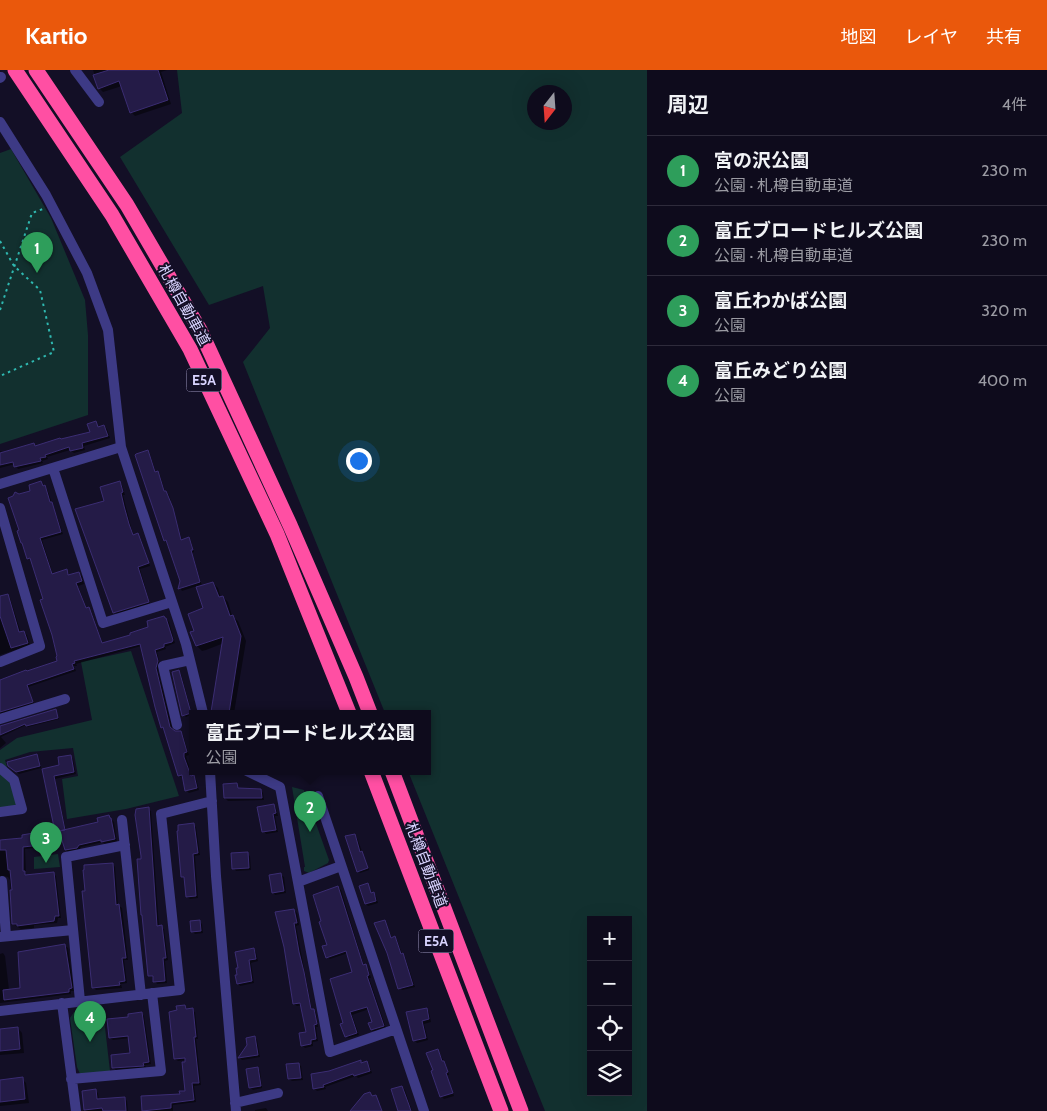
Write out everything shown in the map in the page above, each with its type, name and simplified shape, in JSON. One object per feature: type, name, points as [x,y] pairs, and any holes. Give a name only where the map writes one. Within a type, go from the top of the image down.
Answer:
[{"type":"highway","name":"札樽自動車道","points":[[15,70],[112,215],[190,349],[277,534],[348,710]]},
{"type":"highway","name":"札樽自動車道","points":[[36,70],[126,205],[200,330],[290,524],[369,710]]},
{"type":"highway","name":"札樽自動車道","points":[[373,775],[501,1111]]},
{"type":"highway","name":"札樽自動車道","points":[[394,775],[521,1111]]},
{"type":"street","points":[[75,70],[99,102]]},
{"type":"street","points":[[0,122],[52,206],[87,273],[108,330],[121,447],[190,660],[201,710]]},
{"type":"street","points":[[0,484],[121,447]]},
{"type":"street","points":[[53,468],[103,623],[172,602]]},
{"type":"street","points":[[0,508],[40,646],[0,662]]},
{"type":"street","points":[[177,725],[163,666],[190,660]]},
{"type":"street","points":[[0,719],[65,699]]},
{"type":"street","points":[[0,768],[14,780],[22,809],[0,812]]},
{"type":"street","points":[[210,775],[235,1107],[278,1093]]},
{"type":"street","points":[[255,775],[280,787],[330,1052],[396,1028]]},
{"type":"street","points":[[318,796],[424,1111]]},
{"type":"street","points":[[0,1011],[180,990],[161,814],[212,801]]},
{"type":"street","points":[[122,820],[141,995]]},
{"type":"street","points":[[80,1001],[66,857],[125,845]]},
{"type":"street","points":[[298,882],[341,866]]},
{"type":"street","points":[[2,881],[3,937],[73,930]]},
{"type":"street","points":[[71,1079],[161,1071],[152,993]]},
{"type":"street","points":[[62,1003],[76,1111]]},
{"type":"path","points":[[0,310],[32,213],[52,206]]},
{"type":"path","points":[[0,241],[14,266],[40,290],[54,352],[0,376]]},
{"type":"path","points":[[0,294],[4,296]]},
{"type":"green space","points":[[177,70],[647,70],[647,1111],[545,1111],[410,775],[431,775],[431,710],[384,710],[243,362],[270,328],[263,286],[209,305],[120,157],[182,113]]},
{"type":"green space","points":[[11,149],[51,218],[85,300],[88,335],[88,415],[0,444],[0,153]]},
{"type":"green space","points":[[131,651],[179,796],[126,809],[67,819],[62,779],[78,776],[73,748],[30,752],[5,760],[18,806],[0,808],[0,750],[17,738],[92,720],[81,662]]},
{"type":"green space","points":[[292,787],[304,790],[329,860],[328,863],[309,873],[304,871],[305,867]]},
{"type":"green space","points":[[58,854],[60,867],[34,869],[34,857]]},
{"type":"green space","points":[[103,1010],[110,1071],[80,1074],[77,1067],[70,1018],[74,1012]]},
{"type":"building","points":[[109,70],[158,70],[168,100],[130,113],[119,81],[98,89],[93,75]]},
{"type":"building","points":[[96,421],[98,427],[104,425],[108,436],[82,443],[83,448],[70,451],[69,447],[45,455],[46,457],[40,458],[41,461],[14,467],[13,462],[0,465],[0,453],[34,443],[35,446],[60,438],[90,432],[87,424]]},
{"type":"building","points":[[148,450],[155,472],[158,471],[164,491],[166,491],[173,508],[181,540],[189,537],[200,582],[178,589],[180,581],[166,540],[164,541],[135,455]]},
{"type":"building","points":[[41,481],[43,486],[45,485],[61,532],[40,538],[52,574],[67,569],[68,575],[79,572],[82,581],[76,583],[86,608],[89,607],[102,643],[130,635],[130,633],[148,627],[147,621],[164,616],[166,618],[173,640],[164,644],[164,647],[155,650],[158,661],[156,668],[170,727],[175,731],[181,731],[187,752],[184,753],[184,757],[189,775],[194,775],[197,788],[185,791],[182,775],[178,776],[163,727],[161,728],[140,644],[74,661],[75,663],[72,664],[74,669],[27,685],[33,702],[0,712],[0,680],[57,661],[52,635],[40,600],[43,599],[30,558],[27,559],[21,543],[17,531],[19,530],[8,498],[13,496],[15,492],[19,494],[30,491],[29,485]]},
{"type":"building","points":[[120,481],[129,524],[133,535],[138,533],[149,563],[138,567],[149,602],[113,613],[75,509],[104,501],[100,487]]},
{"type":"building","points":[[213,582],[219,597],[223,596],[230,616],[233,615],[241,636],[229,710],[211,710],[223,637],[196,646],[190,632],[194,631],[188,614],[203,608],[196,587]]},
{"type":"building","points":[[8,594],[19,632],[24,631],[28,643],[11,648],[0,616],[0,596]]},
{"type":"building","points":[[179,670],[190,710],[189,714],[182,716],[172,672]]},
{"type":"building","points":[[56,709],[58,718],[26,726],[25,724],[0,735],[0,726]]},
{"type":"building","points":[[37,754],[40,766],[16,772],[8,766],[7,762]]},
{"type":"building","points":[[71,755],[74,772],[54,776],[65,830],[55,832],[42,769],[59,765],[58,757]]},
{"type":"building","points":[[237,783],[238,788],[261,789],[262,798],[224,798],[223,784]]},
{"type":"building","points":[[274,804],[276,813],[273,814],[276,830],[262,832],[257,807]]},
{"type":"building","points":[[149,807],[157,926],[162,925],[166,958],[163,958],[165,981],[153,982],[153,976],[148,976],[141,915],[137,859],[141,859],[141,856],[135,815],[136,809]]},
{"type":"building","points":[[109,815],[115,839],[101,842],[101,840],[65,850],[59,831],[98,822],[97,818]]},
{"type":"building","points":[[194,823],[198,853],[193,854],[196,896],[186,897],[184,877],[181,877],[177,831],[178,825]]},
{"type":"building","points":[[39,832],[41,845],[23,847],[23,871],[25,871],[25,875],[54,872],[59,916],[55,916],[54,921],[17,926],[17,924],[12,924],[10,870],[8,870],[6,850],[0,850],[0,840],[22,838],[22,835]]},
{"type":"building","points":[[355,834],[360,852],[362,851],[368,868],[357,872],[345,836]]},
{"type":"building","points":[[248,852],[249,868],[232,869],[231,853]]},
{"type":"building","points":[[113,863],[116,905],[119,904],[126,958],[122,958],[125,981],[119,982],[120,985],[92,988],[82,891],[85,891],[83,870],[84,865]]},
{"type":"building","points":[[281,873],[284,891],[272,893],[269,875]]},
{"type":"building","points":[[368,883],[371,893],[374,892],[376,901],[365,904],[359,886]]},
{"type":"building","points":[[338,886],[363,965],[366,964],[369,975],[367,976],[384,1026],[371,1030],[368,1023],[372,1022],[367,1007],[350,1012],[357,1033],[345,1037],[340,1024],[343,1023],[330,979],[352,972],[346,951],[326,958],[322,946],[327,945],[319,922],[321,921],[313,895]]},
{"type":"building","points":[[294,909],[297,923],[294,923],[299,952],[311,1009],[314,1009],[317,1024],[314,1025],[316,1039],[311,1040],[311,1044],[301,1046],[299,1033],[306,1032],[300,1003],[293,1004],[284,947],[275,912]]},
{"type":"building","points":[[200,920],[201,931],[191,932],[190,921]]},
{"type":"building","points":[[385,920],[391,938],[395,936],[401,954],[403,953],[413,985],[398,989],[387,953],[374,923]]},
{"type":"building","points":[[65,944],[72,988],[69,989],[69,992],[4,1000],[3,990],[20,988],[18,952]]},
{"type":"building","points":[[254,948],[256,959],[249,960],[252,981],[237,984],[235,975],[237,975],[236,968],[238,968],[235,952]]},
{"type":"building","points":[[185,1005],[186,1009],[193,1008],[196,1037],[194,1037],[199,1083],[192,1083],[194,1100],[171,1103],[171,1108],[142,1111],[141,1096],[180,1094],[179,1091],[185,1091],[182,1062],[185,1062],[185,1058],[174,1059],[169,1012],[177,1010],[176,1006]]},
{"type":"building","points":[[427,1008],[429,1019],[422,1021],[426,1038],[413,1041],[406,1012]]},
{"type":"building","points":[[142,1012],[149,1062],[143,1063],[144,1066],[112,1068],[111,1055],[130,1053],[128,1036],[109,1038],[107,1019],[128,1017],[128,1014]]},
{"type":"building","points":[[18,1027],[20,1049],[0,1051],[0,1029]]},
{"type":"building","points":[[255,1036],[258,1055],[238,1058],[247,1045],[246,1038]]},
{"type":"building","points":[[438,1049],[448,1072],[446,1073],[453,1093],[440,1097],[431,1071],[433,1070],[426,1053]]},
{"type":"building","points":[[361,1060],[361,1063],[367,1061],[370,1071],[354,1076],[353,1074],[323,1085],[324,1087],[313,1089],[311,1074],[329,1071]]},
{"type":"building","points":[[299,1063],[301,1078],[288,1079],[286,1064]]},
{"type":"building","points":[[258,1067],[261,1086],[249,1088],[246,1069]]},
{"type":"building","points":[[23,1077],[25,1099],[0,1102],[0,1080]]},
{"type":"building","points":[[402,1086],[411,1111],[398,1111],[391,1089]]},
{"type":"building","points":[[96,1089],[97,1099],[125,1097],[126,1111],[103,1111],[102,1108],[84,1110],[82,1091]]},
{"type":"building","points":[[370,1092],[372,1096],[376,1095],[382,1111],[350,1111],[364,1094]]},
{"type":"place","name":"宮の沢公園","points":[[37,273]]},
{"type":"place","name":"富丘ブロードヒルズ公園","points":[[310,832]]},
{"type":"place","name":"富丘わかば公園","points":[[46,863]]},
{"type":"place","name":"富丘みどり公園","points":[[90,1042]]}]
